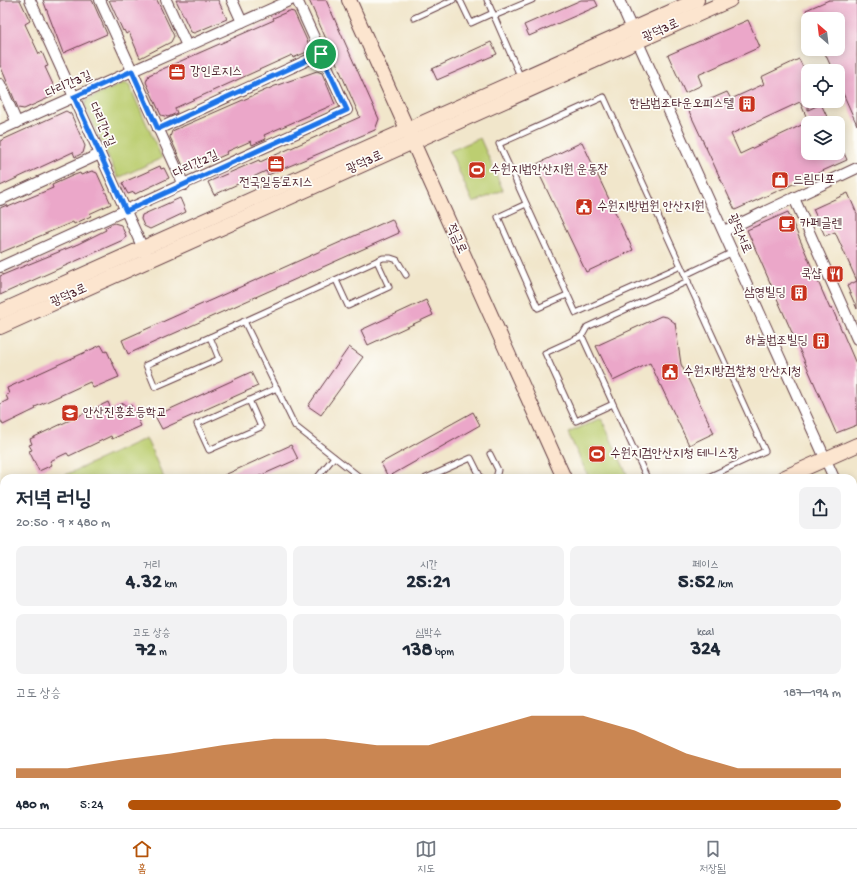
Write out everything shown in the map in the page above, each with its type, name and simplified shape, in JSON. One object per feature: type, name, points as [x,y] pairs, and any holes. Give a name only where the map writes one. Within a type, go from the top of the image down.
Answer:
[{"type":"street","name":"다리간1길","points":[[30,0],[146,254]]},
{"type":"street","points":[[100,0],[184,185]]},
{"type":"street","points":[[166,0],[187,46]]},
{"type":"street","points":[[232,0],[242,22]]},
{"type":"street","name":"다리간3길","points":[[0,130],[291,0]]},
{"type":"street","name":"다리간2길","points":[[0,267],[347,110],[297,0]]},
{"type":"street","name":"적금로","points":[[349,0],[562,474]]},
{"type":"street","name":"광덕서로","points":[[619,0],[832,474]]},
{"type":"street","name":"광덕3로","points":[[0,326],[146,254],[635,35],[697,0]]},
{"type":"street","name":"광덕3로","points":[[409,136],[522,79],[730,0]]},
{"type":"street","points":[[158,129],[321,54]]},
{"type":"street","points":[[0,84],[17,123]]},
{"type":"street","points":[[0,200],[100,154]]},
{"type":"street","points":[[724,231],[857,168]]},
{"type":"street","points":[[794,198],[857,339]]},
{"type":"street","name":"광덕3로","points":[[0,312],[146,254]]},
{"type":"street","points":[[792,474],[857,445]]},
{"type":"lane","points":[[414,18],[453,0]]},
{"type":"lane","points":[[460,0],[470,23],[531,0]]},
{"type":"lane","points":[[487,0],[522,79]]},
{"type":"lane","points":[[680,266],[576,313],[499,144],[604,97],[765,451],[715,474]]},
{"type":"lane","points":[[526,204],[498,217],[538,308],[567,295]]},
{"type":"lane","points":[[685,275],[733,252]]},
{"type":"lane","points":[[210,337],[219,359],[156,386],[146,364],[210,337],[378,261],[391,258],[397,260],[406,275]]},
{"type":"lane","points":[[336,280],[348,306],[390,287],[378,261]]},
{"type":"lane","points":[[613,404],[576,421],[545,353],[582,336],[587,326],[688,281]]},
{"type":"lane","points":[[244,321],[295,426],[356,474]]},
{"type":"lane","points":[[582,336],[645,474]]},
{"type":"lane","points":[[249,400],[261,427],[209,450],[197,424],[249,400],[277,388]]},
{"type":"lane","points":[[490,454],[498,470],[497,474]]},
{"type":"lane","points":[[320,474],[334,457]]},
{"type":"lane","points":[[435,474],[471,458],[479,474]]},
{"type":"green space","points":[[124,83],[129,85],[162,158],[118,178],[85,105],[87,100]]},
{"type":"green space","name":"수원지법안산지원 운동장","points":[[480,138],[503,190],[473,203],[450,151]]},
{"type":"green space","name":"수원지검안산지청 테니스장","points":[[601,418],[627,474],[587,474],[568,433]]},
{"type":"green space","points":[[146,438],[162,474],[68,474]]},
{"type":"building","points":[[0,0],[20,0],[30,21],[25,24],[39,54],[42,52],[48,66],[45,67],[56,91],[53,96],[24,109],[18,108],[0,65]]},
{"type":"building","points":[[43,0],[92,0],[107,34],[63,53]]},
{"type":"building","points":[[109,0],[157,0],[174,36],[171,42],[140,58],[129,32],[126,34],[124,30],[123,31]]},
{"type":"building","points":[[176,0],[218,0],[227,19],[194,33],[191,32]]},
{"type":"building","points":[[309,0],[326,0],[379,119],[375,130],[268,175],[266,171],[214,195],[208,182],[259,160],[260,162],[360,117]]},
{"type":"building","points":[[581,0],[595,0],[598,6],[529,36],[524,25]]},
{"type":"building","points":[[829,0],[857,0],[857,125],[845,98],[845,64],[830,64],[826,56],[845,56],[845,12],[807,12],[806,10]]},
{"type":"building","points":[[289,11],[294,12],[310,47],[309,51],[293,58],[292,55],[175,108],[177,113],[168,117],[161,115],[146,82],[149,75],[274,20],[273,18]]},
{"type":"building","points":[[748,20],[760,47],[698,75],[702,85],[685,93],[668,55]]},
{"type":"building","points":[[491,42],[497,54],[437,80],[432,69]]},
{"type":"building","points":[[799,59],[801,64],[801,104],[800,102],[731,134],[740,154],[801,125],[801,160],[845,160],[845,155],[847,160],[735,210],[688,109],[727,92],[731,99],[764,84],[761,77]]},
{"type":"building","points":[[317,71],[322,73],[335,104],[264,135],[266,139],[252,145],[251,141],[226,152],[227,154],[190,170],[184,168],[170,137],[172,131],[275,86]]},
{"type":"building","points":[[803,108],[808,108],[808,110],[812,108],[823,108],[827,116],[806,116]]},
{"type":"building","points":[[66,111],[71,114],[85,146],[83,153],[75,157],[73,152],[0,186],[0,141]]},
{"type":"building","name":"수원지방법원 안산지원","points":[[582,142],[633,250],[586,272],[535,165]]},
{"type":"building","points":[[160,166],[161,169],[164,168],[169,178],[135,194],[134,192],[128,194],[122,183]]},
{"type":"building","points":[[92,171],[97,173],[111,204],[89,214],[91,216],[74,224],[73,222],[0,253],[0,208],[7,205],[8,207],[53,188],[52,185],[72,176],[80,173],[81,175]]},
{"type":"building","points":[[848,193],[857,214],[857,281],[835,232],[825,236],[813,209]]},
{"type":"building","points":[[180,198],[186,212],[150,229],[144,226],[141,219],[142,215]]},
{"type":"building","points":[[788,212],[830,309],[832,308],[857,366],[857,425],[836,433],[747,230]]},
{"type":"building","points":[[392,219],[399,233],[128,354],[122,340]]},
{"type":"building","points":[[114,223],[121,225],[126,236],[123,240],[0,295],[0,276],[78,244],[106,230],[105,228]]},
{"type":"building","points":[[857,281],[857,309],[847,286]]},
{"type":"building","points":[[426,300],[433,315],[368,345],[361,330]]},
{"type":"building","name":"수원지방검찰청 안산지청","points":[[661,316],[667,317],[675,323],[681,364],[714,433],[689,445],[650,363],[613,381],[596,346]]},
{"type":"building","name":"안산진흥초등학교","points":[[101,345],[105,352],[107,351],[119,377],[93,388],[90,382],[35,407],[36,409],[3,425],[0,419],[0,404],[8,400],[6,395],[9,394],[7,388]]},
{"type":"building","points":[[349,347],[363,357],[321,415],[308,406]]},
{"type":"building","points":[[251,372],[258,386],[162,429],[155,416]]},
{"type":"building","name":"안산진흥초등학교","points":[[108,402],[111,409],[124,403],[126,407],[131,405],[141,426],[112,439],[111,436],[69,456],[67,453],[50,461],[52,465],[39,471],[29,451],[32,450],[29,445],[32,444],[30,439]]},
{"type":"building","points":[[473,412],[480,425],[393,474],[386,474],[381,463]]},
{"type":"building","points":[[291,445],[298,459],[264,474],[227,474]]},
{"type":"place","name":"강인로지스","points":[[177,72]]},
{"type":"place","name":"한남법조타운오피스텔","points":[[747,104]]},
{"type":"place","name":"전국일등로지스","points":[[276,164]]},
{"type":"place","name":"수원지법안산지원 운동장","points":[[477,170]]},
{"type":"place","name":"드림디포","points":[[780,180]]},
{"type":"place","name":"수원지방법원 안산지원","points":[[584,207]]},
{"type":"place","name":"카페글렌","points":[[787,224]]},
{"type":"place","name":"쿡샵","points":[[835,274]]},
{"type":"place","name":"삼영빌딩","points":[[799,293]]},
{"type":"place","name":"하눌법조빌딩","points":[[821,341]]},
{"type":"place","name":"수원지방검찰청 안산지청","points":[[670,372]]},
{"type":"place","name":"안산진흥초등학교","points":[[70,413]]},
{"type":"place","name":"수원지검안산지청 테니스장","points":[[597,454]]},
{"type":"route","points":[[321,54],[347,110],[126,211],[74,97],[132,71],[158,129],[321,54]]}]
